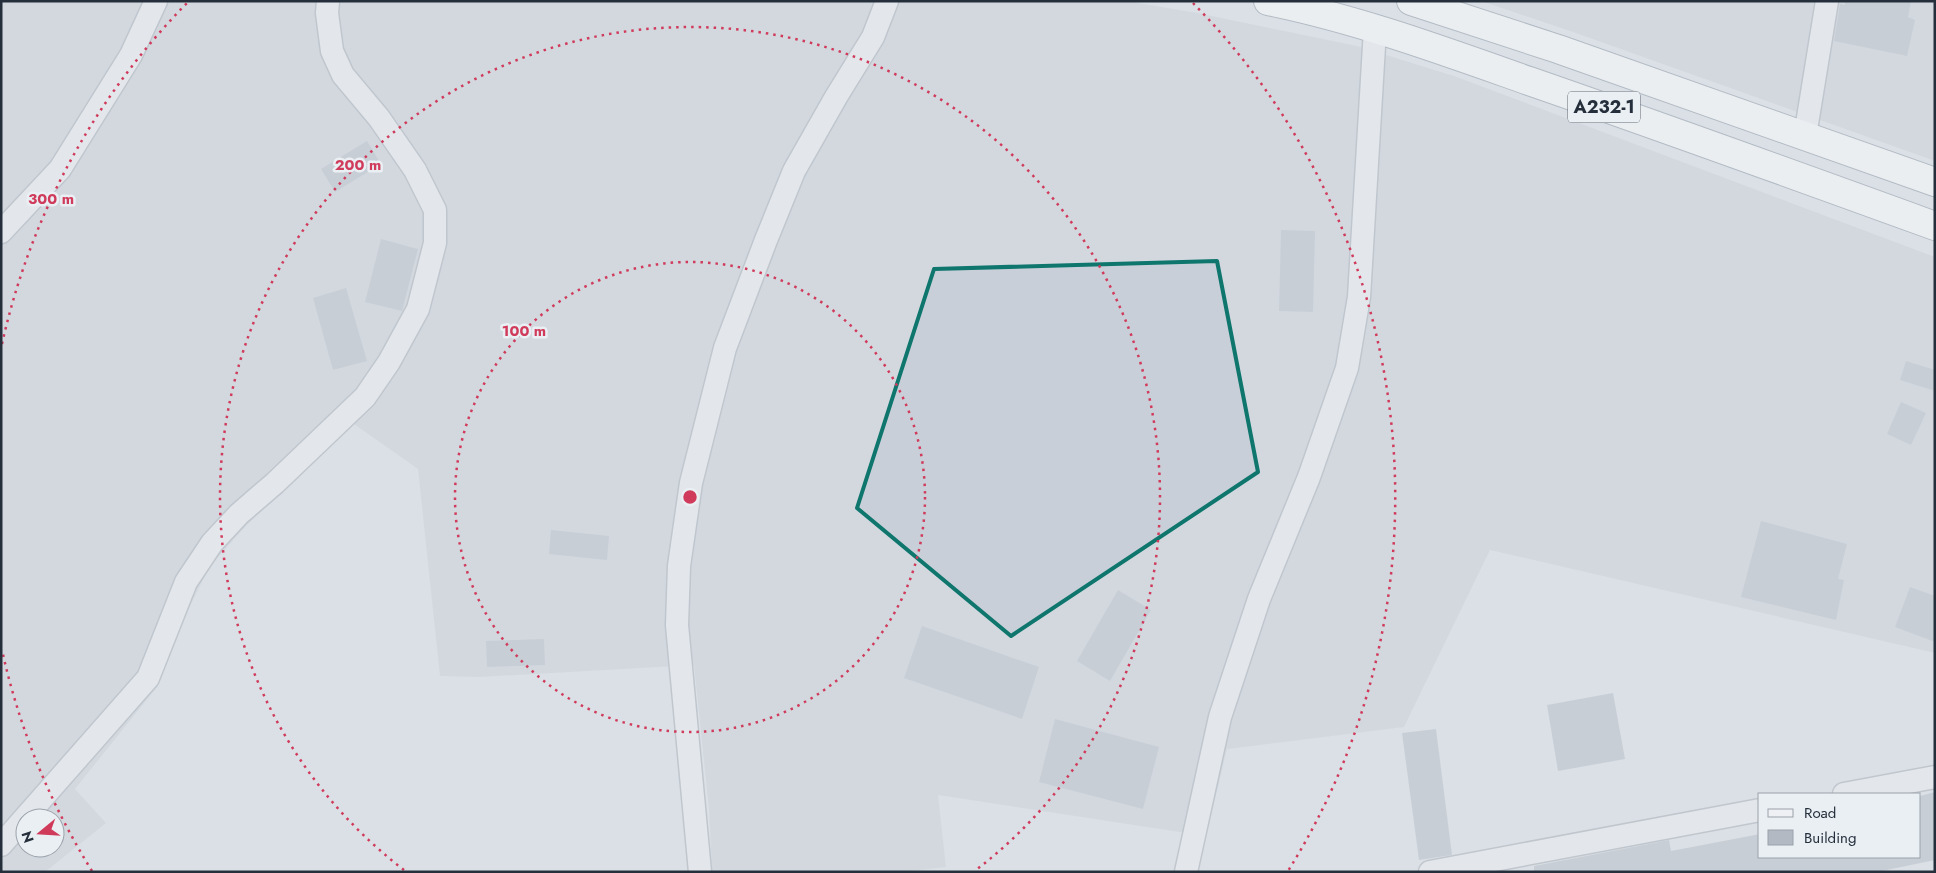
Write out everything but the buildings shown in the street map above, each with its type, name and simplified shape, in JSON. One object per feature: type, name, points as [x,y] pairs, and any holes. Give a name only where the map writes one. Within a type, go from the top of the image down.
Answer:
[{"type":"highway","name":"A232-1","points":[[1268,1],[1375,29],[1613,110],[1935,226]]},
{"type":"highway","name":"A232-1","points":[[1411,1],[1549,46],[1935,182]]},
{"type":"street","points":[[1,232],[60,169],[131,55],[156,1]]},
{"type":"street","points":[[1,845],[148,678],[186,582],[212,543],[239,514],[275,483],[365,396],[389,362],[418,309],[435,244],[435,210],[410,163],[380,118],[343,75],[332,51],[327,13],[328,1]]},
{"type":"street","points":[[700,872],[677,625],[679,566],[690,483],[725,348],[794,171],[873,36],[887,1]]},
{"type":"street","points":[[1805,136],[1826,1]]},
{"type":"street","points":[[1186,872],[1220,717],[1258,599],[1309,477],[1347,368],[1359,297],[1375,29]]},
{"type":"street","points":[[1849,793],[1935,777]]},
{"type":"street","points":[[1430,872],[1758,810]]},
{"type":"highlighted area","points":[[1217,261],[1258,472],[1011,636],[857,508],[934,269]]},
{"type":"shaded area","points":[[1,1],[1127,1],[1197,13],[1357,46],[1454,76],[1935,257],[1935,653],[1490,550],[1404,727],[1227,749],[1206,836],[938,795],[946,867],[902,872],[712,872],[709,809],[694,665],[479,677],[440,676],[418,469],[354,424],[247,525],[210,566],[188,610],[157,687],[75,789],[106,823],[65,856],[65,808],[15,808],[15,858],[62,858],[45,872],[1,872]]},
{"type":"shaded area","points":[[1481,1],[1935,1],[1935,161],[1573,32]]}]
